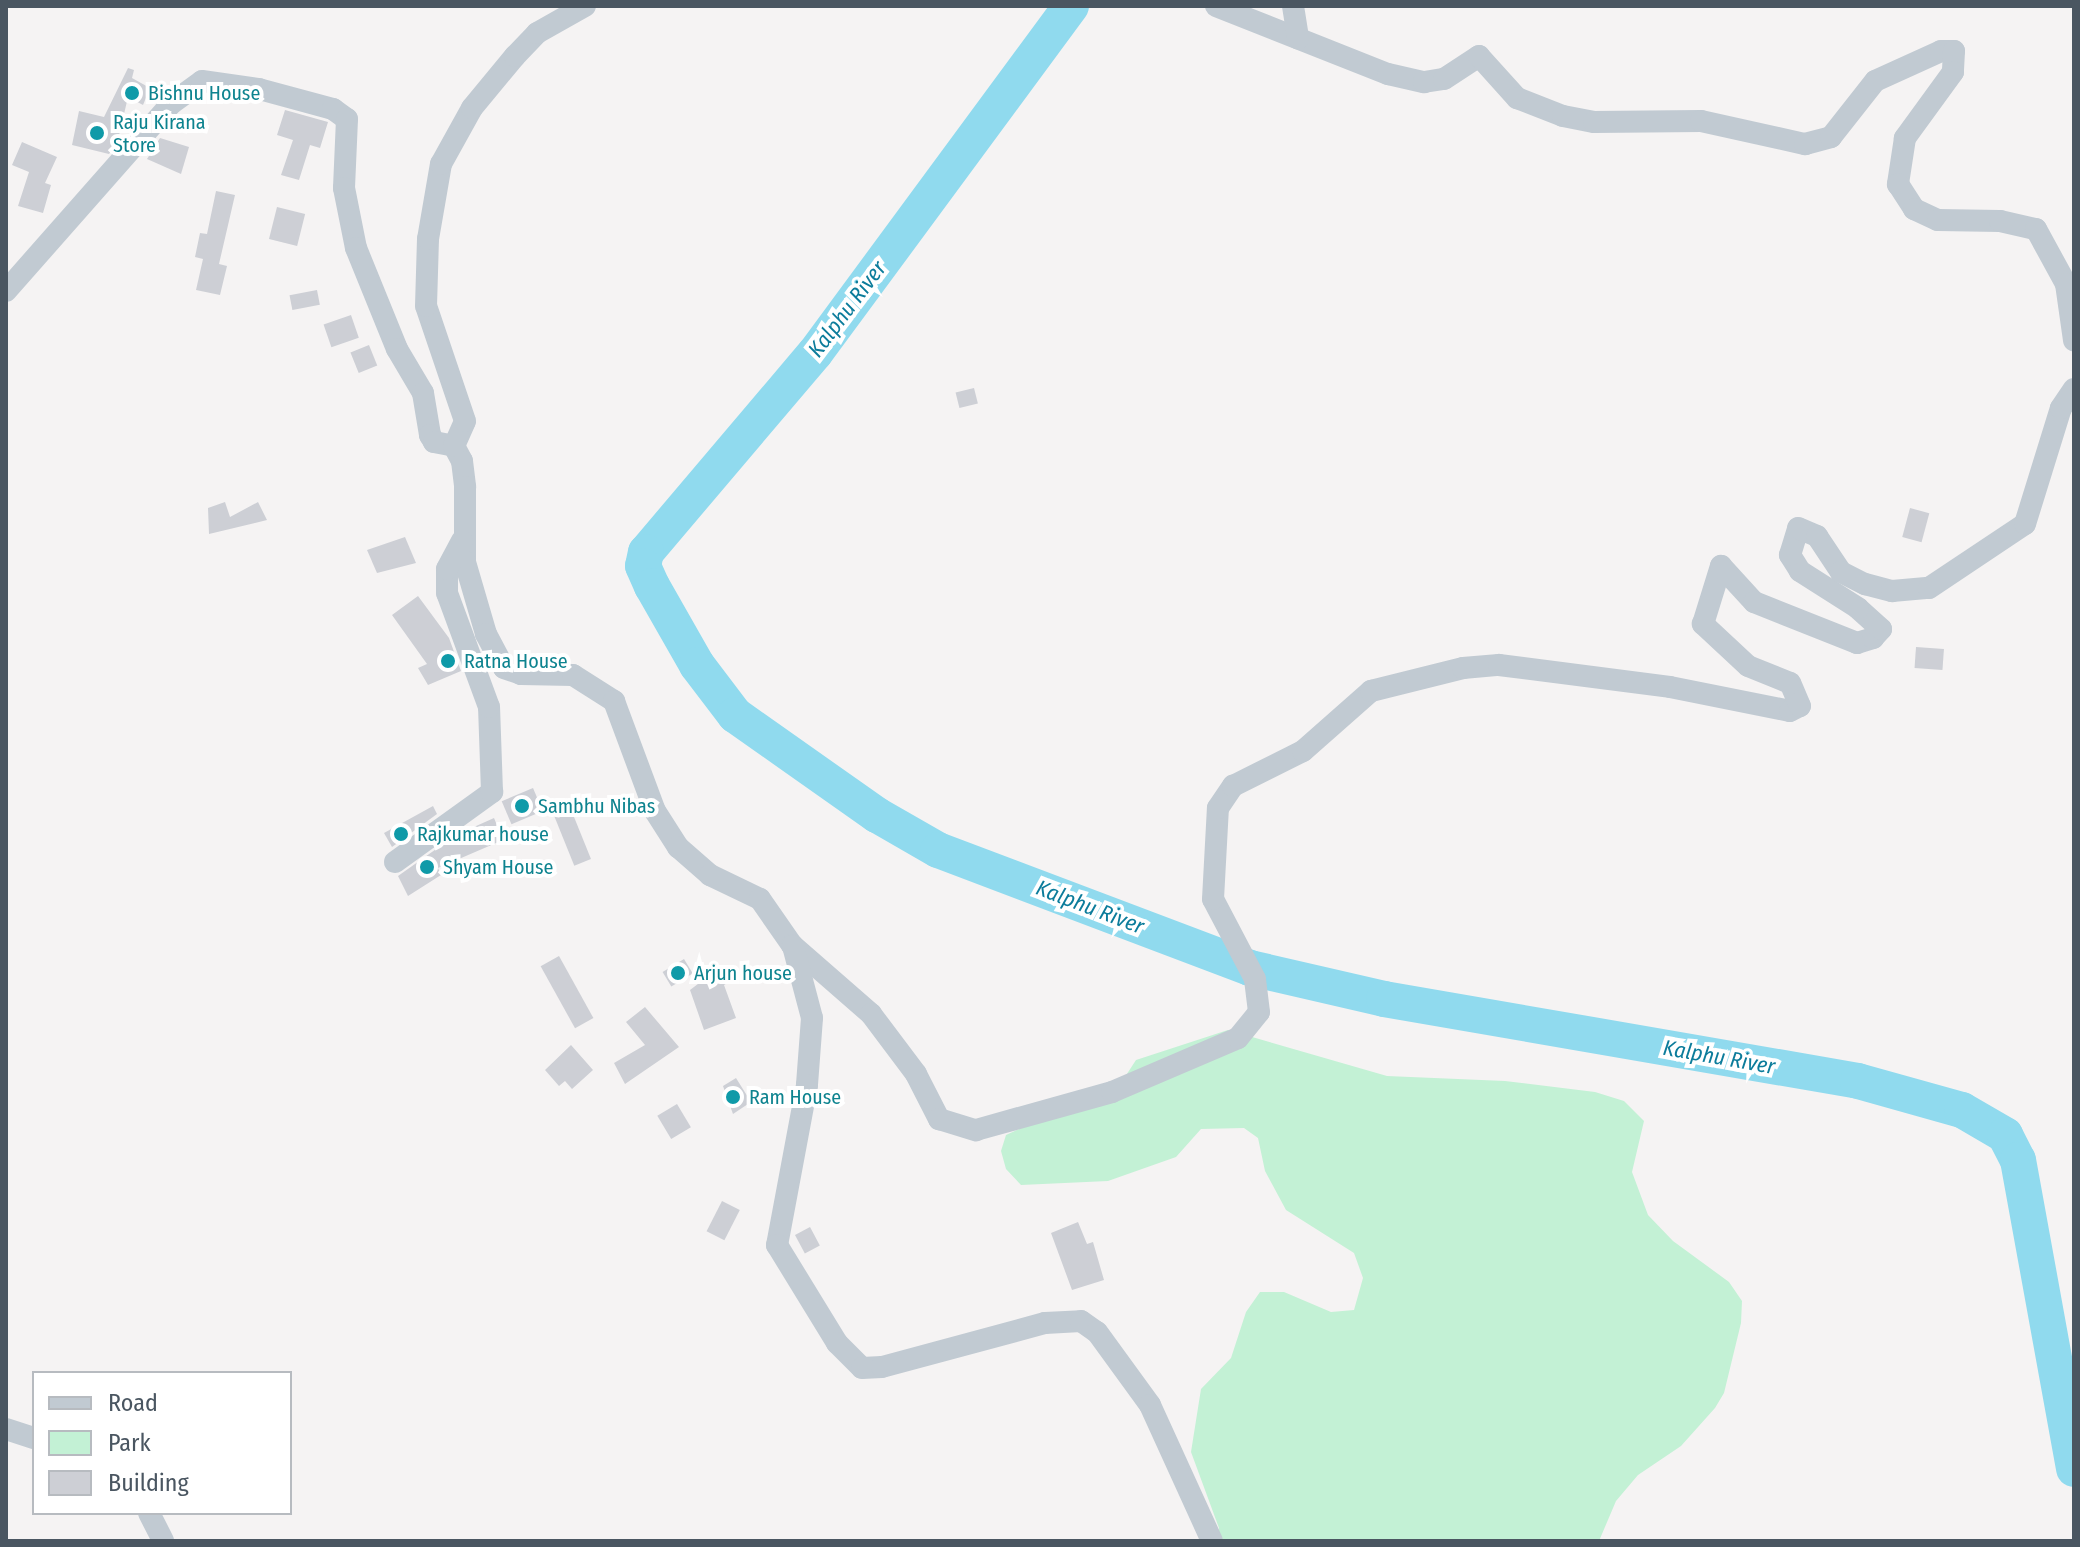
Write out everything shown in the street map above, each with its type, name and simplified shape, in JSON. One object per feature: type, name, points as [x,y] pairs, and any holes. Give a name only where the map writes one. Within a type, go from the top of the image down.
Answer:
[{"type":"street","points":[[454,446],[465,421],[426,306],[428,239],[441,164],[472,108],[498,74],[537,33],[585,6]]},
{"type":"street","points":[[1216,6],[1298,39],[1424,82],[1444,79],[1479,56],[1509,92],[1563,116],[1594,122],[1701,121],[1805,144],[1831,137],[1875,81],[1941,51],[1954,51],[1953,72],[1905,138],[1898,184],[1914,209],[1938,220],[2000,221],[2036,229],[2066,284],[2074,340]]},
{"type":"street","points":[[1293,6],[1298,39]]},
{"type":"street","points":[[6,291],[172,103],[202,81],[230,83],[333,109],[347,119],[344,188],[356,248],[397,349],[423,393],[430,435],[434,442],[454,446]]},
{"type":"street","points":[[454,446],[462,461],[465,487],[462,541],[486,634],[504,668],[521,674],[573,675],[614,701],[655,811],[678,847],[710,875],[760,899],[792,945],[858,999],[916,1074],[928,1106],[939,1119],[976,1130],[1038,1116],[1112,1092],[1238,1038],[1259,1012],[1255,979],[1213,899],[1212,862],[1218,808],[1233,786],[1303,751],[1371,691],[1463,668],[1499,665],[1670,687],[1790,711],[1800,706],[1790,683],[1748,666],[1703,624],[1721,566],[1754,602],[1857,643],[1873,638],[1881,629],[1858,608],[1800,571],[1790,555],[1798,528],[1817,536],[1841,572],[1865,584],[1892,591],[1929,588],[2025,524],[2061,408],[2074,389]]},
{"type":"street","points":[[395,862],[492,792],[489,707],[447,593],[447,569],[462,541]]},
{"type":"street","points":[[792,945],[812,1018],[807,1085],[777,1245],[837,1343],[862,1368],[882,1367],[1045,1323],[1081,1321],[1097,1332],[1150,1405],[1212,1541]]},
{"type":"street","points":[[6,1429],[32,1437]]},
{"type":"street","points":[[150,1515],[163,1541]]},
{"type":"green space","points":[[1228,1030],[1387,1076],[1505,1081],[1595,1092],[1624,1101],[1644,1121],[1632,1172],[1648,1215],[1673,1241],[1729,1282],[1742,1301],[1741,1323],[1724,1393],[1715,1408],[1681,1446],[1638,1475],[1616,1501],[1599,1541],[1218,1541],[1219,1528],[1191,1452],[1201,1389],[1231,1358],[1246,1312],[1260,1292],[1284,1292],[1331,1312],[1354,1310],[1363,1278],[1354,1253],[1286,1210],[1265,1171],[1258,1138],[1244,1128],[1201,1129],[1176,1157],[1108,1181],[1021,1185],[1006,1169],[1001,1151],[1006,1135],[1048,1116],[1108,1103],[1136,1060]]},
{"type":"building","points":[[128,68],[134,70],[132,78],[150,88],[143,105],[128,97],[117,144],[109,154],[72,145],[79,111],[104,117]]},
{"type":"building","points":[[285,110],[328,122],[320,148],[310,145],[299,180],[281,175],[293,140],[277,135]]},
{"type":"building","points":[[160,138],[189,147],[181,174],[147,159]]},
{"type":"building","points":[[22,142],[57,157],[45,183],[51,185],[43,213],[18,206],[29,172],[12,165]]},
{"type":"building","points":[[216,191],[235,195],[219,264],[227,266],[220,295],[196,290],[203,259],[195,257],[200,233],[207,234]]},
{"type":"building","points":[[277,207],[305,214],[297,246],[269,239]]},
{"type":"building","points":[[317,290],[320,305],[292,310],[290,295]]},
{"type":"building","points":[[351,315],[359,338],[331,347],[324,324]]},
{"type":"building","points":[[369,345],[377,365],[359,373],[350,352]]},
{"type":"building","points":[[974,388],[978,404],[959,408],[956,393]]},
{"type":"building","points":[[225,502],[230,517],[258,502],[267,520],[209,534],[208,508]]},
{"type":"building","points":[[1910,508],[1929,513],[1922,542],[1902,537]]},
{"type":"building","points":[[405,537],[416,563],[377,573],[367,550]]},
{"type":"building","points":[[418,596],[449,638],[461,671],[428,685],[418,668],[427,664],[392,615]]},
{"type":"building","points":[[1916,647],[1944,649],[1942,670],[1915,668]]},
{"type":"building","name":"Sambhu Nibas","points":[[533,788],[543,811],[511,824],[502,801]]},
{"type":"building","points":[[433,806],[437,814],[392,847],[384,833]]},
{"type":"building","points":[[570,807],[591,859],[574,866],[553,814]]},
{"type":"building","points":[[494,818],[503,840],[438,868],[441,875],[408,896],[398,876],[456,835]]},
{"type":"building","points":[[559,956],[593,1018],[575,1028],[541,966]]},
{"type":"building","name":"Arjun house","points":[[684,959],[693,974],[671,986],[663,972]]},
{"type":"building","points":[[719,968],[729,982],[724,985],[736,1018],[704,1030],[690,990]]},
{"type":"building","points":[[645,1007],[679,1047],[625,1084],[614,1063],[645,1045],[626,1022]]},
{"type":"building","points":[[571,1045],[593,1070],[572,1089],[565,1081],[559,1086],[545,1070]]},
{"type":"building","name":"Ram House","points":[[736,1078],[751,1102],[733,1114],[723,1086]]},
{"type":"building","points":[[677,1104],[691,1127],[671,1139],[657,1116]]},
{"type":"building","points":[[722,1201],[740,1210],[724,1240],[707,1231]]},
{"type":"building","points":[[1078,1222],[1087,1244],[1093,1242],[1104,1280],[1072,1290],[1051,1233]]},
{"type":"building","points":[[810,1227],[820,1246],[805,1254],[795,1235]]},
{"type":"waterway","name":"Kalphu River","points":[[1071,6],[815,353],[646,552],[643,566],[652,586],[697,665],[735,715],[877,815],[938,850],[1250,968],[1384,999],[1858,1081],[1962,1110],[2005,1135],[2018,1160],[2074,1469]]},
{"type":"place","name":"Bishnu House","points":[[132,93]]},
{"type":"place","name":"Raju Kirana Store","points":[[97,133]]},
{"type":"place","name":"Ratna House","points":[[448,661]]},
{"type":"place","name":"Sambhu Nibas","points":[[522,806]]},
{"type":"place","name":"Rajkumar house","points":[[401,834]]},
{"type":"place","name":"Shyam House","points":[[427,867]]},
{"type":"place","name":"Arjun house","points":[[678,973]]},
{"type":"place","name":"Ram House","points":[[733,1097]]}]
